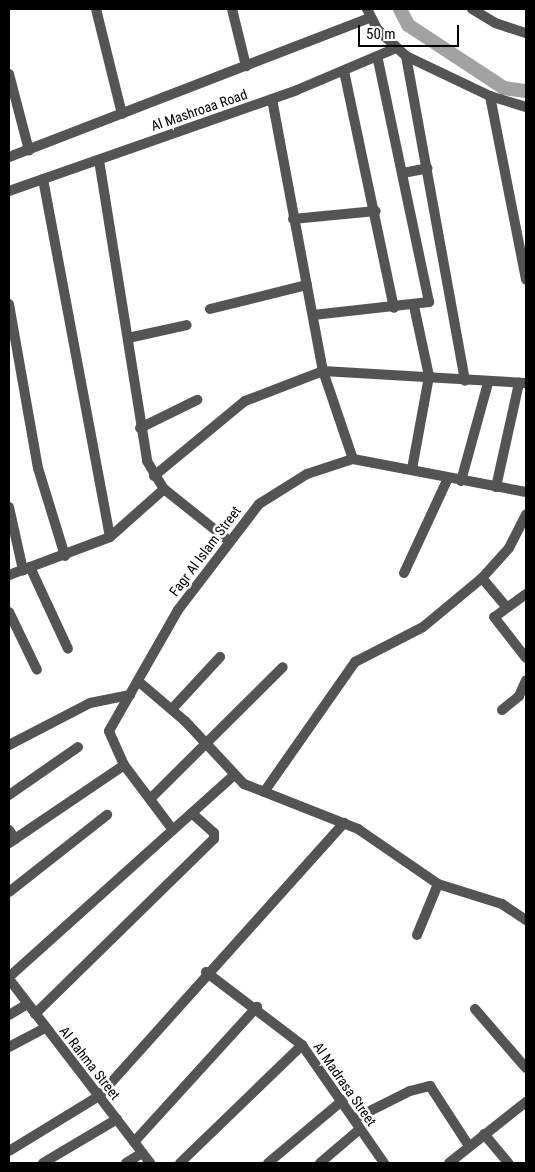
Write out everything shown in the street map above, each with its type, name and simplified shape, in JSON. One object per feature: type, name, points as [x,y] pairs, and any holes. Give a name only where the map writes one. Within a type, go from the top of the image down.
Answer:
[{"type":"street","points":[[96,9],[122,114]]},
{"type":"street","points":[[232,9],[246,66]]},
{"type":"street","points":[[478,11],[526,33]]},
{"type":"street","points":[[369,13],[396,48],[406,56],[490,96],[526,107]]},
{"type":"street","name":"Al Mashroaa Road","points":[[9,157],[246,66],[369,13]]},
{"type":"street","name":"Al Mashroaa Road","points":[[9,191],[272,99],[396,48]]},
{"type":"street","points":[[313,315],[427,304],[429,297],[377,56]]},
{"type":"street","points":[[406,56],[428,168],[465,381]]},
{"type":"street","points":[[344,71],[376,211],[394,308]]},
{"type":"street","points":[[9,74],[29,150]]},
{"type":"street","points":[[490,96],[526,279]]},
{"type":"street","points":[[272,99],[323,371],[353,459]]},
{"type":"street","points":[[100,160],[140,428],[154,476],[164,489],[228,540]]},
{"type":"street","points":[[403,173],[428,168]]},
{"type":"street","points":[[43,179],[110,537]]},
{"type":"street","points":[[293,219],[376,211]]},
{"type":"street","points":[[210,309],[307,285]]},
{"type":"street","points":[[9,304],[38,468],[65,556]]},
{"type":"street","points":[[412,469],[428,376],[414,306]]},
{"type":"street","points":[[128,338],[187,325]]},
{"type":"street","points":[[154,476],[245,401],[323,371],[428,376],[488,383],[523,383],[496,486]]},
{"type":"street","points":[[462,480],[488,383]]},
{"type":"street","points":[[140,428],[197,400]]},
{"type":"street","name":"Fagr Al Islam Street","points":[[173,830],[124,765],[109,731],[178,610],[228,540],[272,494],[307,474],[353,459],[526,492]]},
{"type":"street","points":[[404,573],[448,478]]},
{"type":"street","points":[[9,575],[65,556],[110,537],[164,489]]},
{"type":"street","points":[[9,507],[27,569],[68,649]]},
{"type":"street","points":[[264,792],[356,662],[423,627],[482,578],[509,548],[526,514]]},
{"type":"street","points":[[482,578],[506,607]]},
{"type":"street","points":[[526,594],[496,614],[495,621],[526,658]]},
{"type":"street","points":[[9,612],[37,670]]},
{"type":"street","points":[[172,709],[220,657]]},
{"type":"street","points":[[150,800],[205,743],[284,667]]},
{"type":"street","points":[[502,710],[519,696],[526,680]]},
{"type":"street","points":[[138,682],[172,709],[234,776],[264,792],[344,823],[438,884],[524,913]]},
{"type":"street","points":[[9,746],[90,703],[130,695]]},
{"type":"street","points":[[9,795],[78,747]]},
{"type":"street","points":[[11,837],[124,765]]},
{"type":"street","points":[[9,978],[234,776]]},
{"type":"street","points":[[35,1014],[214,839],[214,833],[192,813]]},
{"type":"street","points":[[9,892],[107,815]]},
{"type":"street","points":[[9,1151],[99,1096],[206,972],[344,823]]},
{"type":"street","points":[[418,935],[438,884]]},
{"type":"street","name":"Al Madrasa Street","points":[[206,972],[257,1008],[302,1045],[343,1100],[384,1163]]},
{"type":"street","name":"Al Rahma Street","points":[[9,978],[45,1028],[150,1163]]},
{"type":"street","points":[[9,1014],[27,1004]]},
{"type":"street","points":[[134,1142],[257,1008]]},
{"type":"street","points":[[475,1009],[526,1068]]},
{"type":"street","points":[[9,1047],[45,1028]]},
{"type":"street","points":[[180,1163],[302,1045]]},
{"type":"street","points":[[320,1163],[357,1124],[410,1091],[430,1086],[469,1146]]},
{"type":"street","points":[[268,1163],[343,1100]]},
{"type":"street","points":[[449,1163],[526,1102]]},
{"type":"street","points":[[44,1163],[117,1119]]},
{"type":"street","points":[[484,1134],[508,1163]]},
{"type":"street","points":[[126,1163],[142,1153]]},
{"type":"waterway","points":[[400,9],[408,25],[504,88],[526,91]]}]
